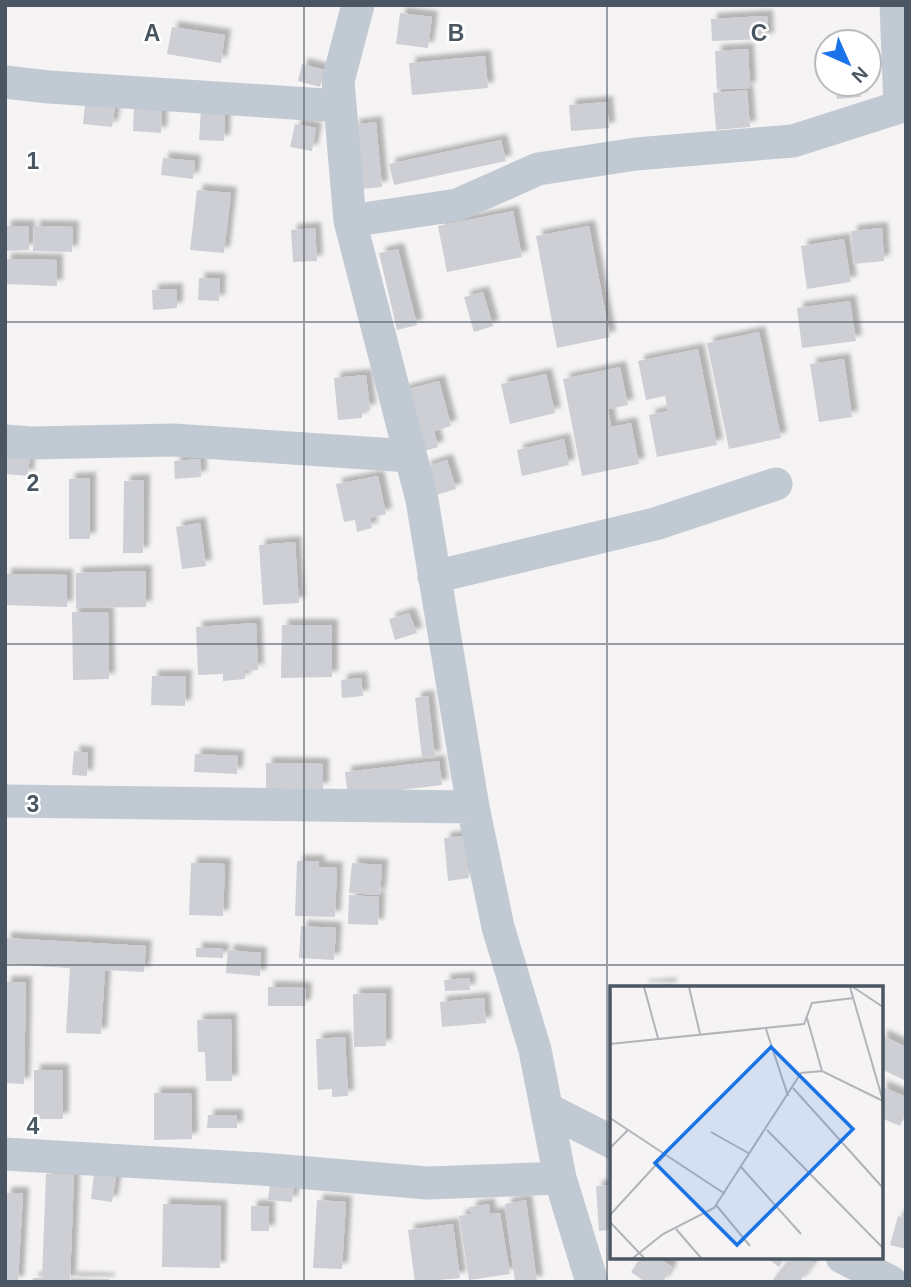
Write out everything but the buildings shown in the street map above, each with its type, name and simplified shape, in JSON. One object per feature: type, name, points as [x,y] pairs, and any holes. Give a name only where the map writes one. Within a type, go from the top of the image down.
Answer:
[{"type":"street","points":[[358,5],[338,81],[350,221],[422,500],[473,807],[498,927],[535,1050],[560,1178],[592,1282]]},
{"type":"street","points":[[350,221],[457,205],[538,169],[636,154],[793,141],[903,105],[896,5]]},
{"type":"street","points":[[5,82],[340,106]]},
{"type":"street","points":[[5,441],[32,443],[173,440],[410,456]]},
{"type":"street","points":[[434,577],[655,524],[776,484]]},
{"type":"street","points":[[5,801],[473,807]]},
{"type":"street","points":[[547,1109],[610,1141]]},
{"type":"street","points":[[5,1154],[261,1169],[428,1183],[560,1178]]},
{"type":"street","points":[[846,1259],[891,1282]]}]
